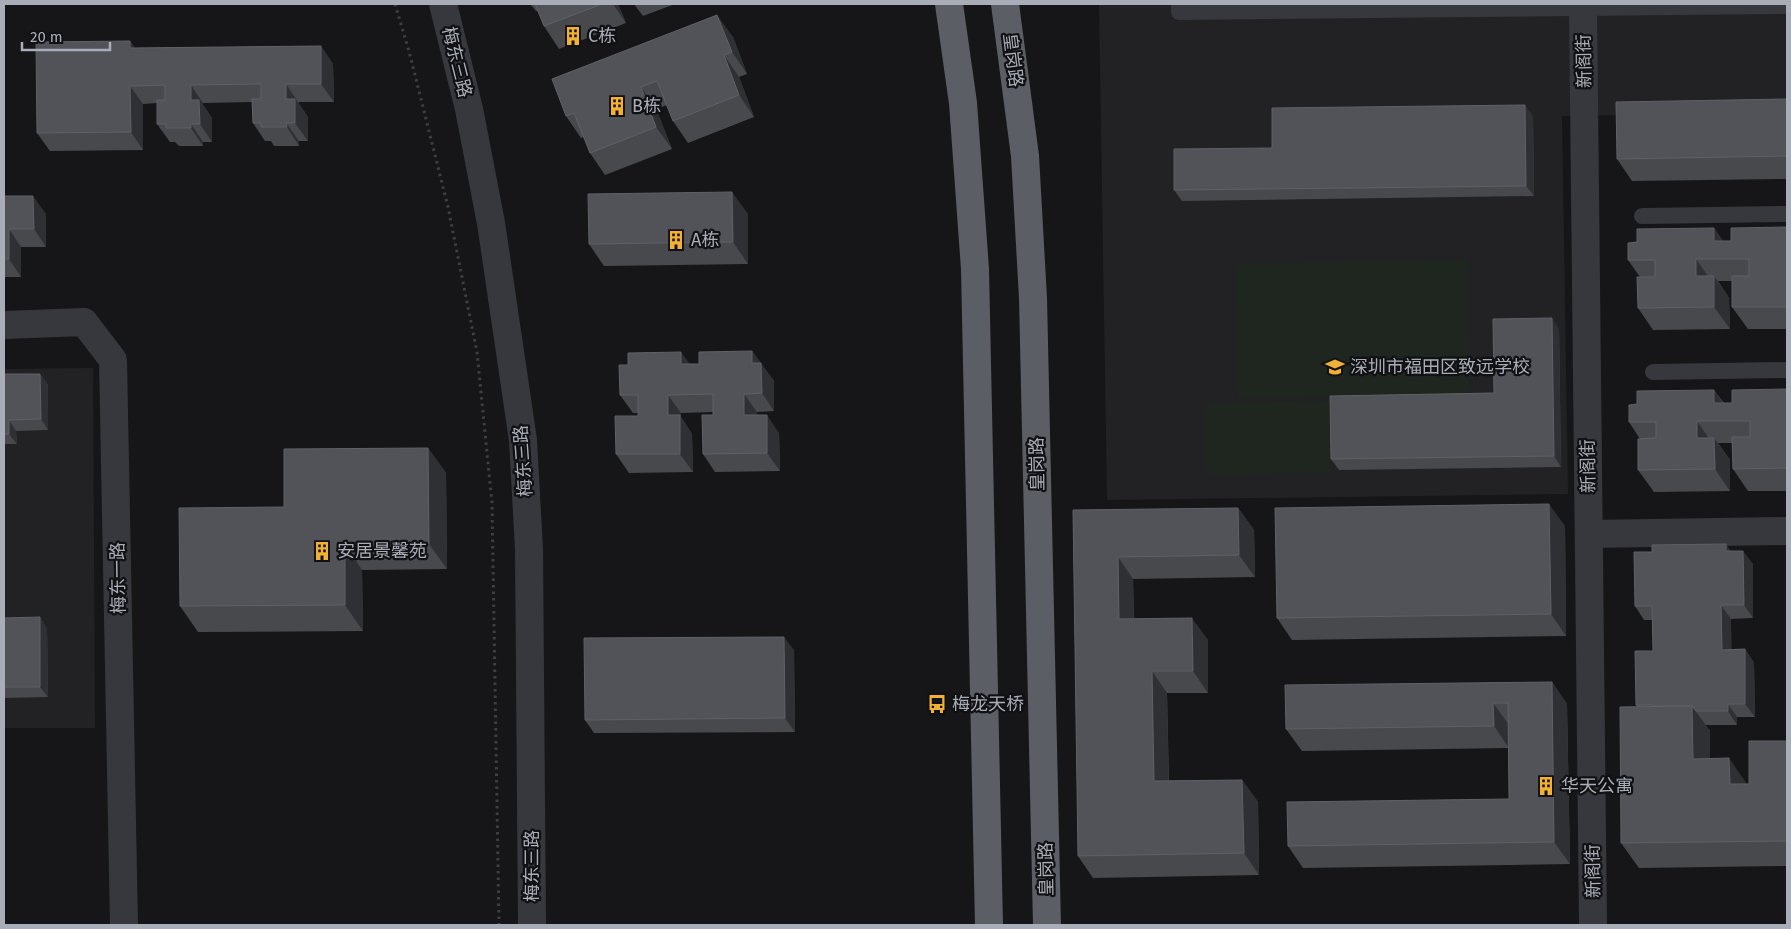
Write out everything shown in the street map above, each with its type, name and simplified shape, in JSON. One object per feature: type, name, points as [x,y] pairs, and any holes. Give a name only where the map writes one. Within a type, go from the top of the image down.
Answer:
[{"type":"highway","points":[[949,4],[964,103],[975,269],[989,925]]},
{"type":"highway","name":"皇岗路","points":[[1005,4],[1025,156],[1033,298],[1047,925]]},
{"type":"street","name":"梅东三路","points":[[443,4],[469,109],[491,223],[523,440],[529,549],[532,925]]},
{"type":"street","name":"新阁街","points":[[1583,8],[1593,925]]},
{"type":"street","name":"梅东一路","points":[[4,325],[84,322],[113,360],[124,925]]},
{"type":"street","points":[[1589,534],[1787,531]]},
{"type":"lane","points":[[1179,4],[1179,12],[1376,7],[1583,8],[1787,6]]},
{"type":"lane","points":[[1642,216],[1787,214]]},
{"type":"lane","points":[[1653,372],[1787,370]]},
{"type":"path","points":[[394,4],[409,52],[448,207],[477,352],[492,503],[499,925]]},
{"type":"shaded area","points":[[1099,4],[1787,4],[1787,113],[1562,116],[1568,494],[1107,500]]},
{"type":"shaded area","points":[[1468,260],[1470,395],[1238,398],[1236,263]]},
{"type":"shaded area","points":[[93,368],[95,728],[4,728],[4,369]]},
{"type":"shaded area","points":[[1329,401],[1330,473],[1206,475],[1205,403]]},
{"type":"building","points":[[535,4],[602,4],[544,26]]},
{"type":"building","name":"B栋","points":[[717,15],[732,52],[724,55],[739,95],[673,121],[657,81],[641,87],[656,127],[590,153],[574,113],[566,116],[552,79]]},
{"type":"building","points":[[130,41],[130,48],[321,46],[321,84],[286,84],[286,99],[295,99],[295,123],[286,123],[287,127],[261,127],[261,123],[253,123],[252,99],[261,99],[261,84],[191,85],[191,100],[199,100],[200,124],[191,124],[191,128],[166,128],[166,124],[157,124],[157,100],[165,100],[165,85],[130,86],[131,132],[37,133],[36,42]]},
{"type":"building","points":[[1787,99],[1787,156],[1617,159],[1616,102]]},
{"type":"building","points":[[1525,105],[1526,186],[1174,190],[1174,149],[1272,148],[1272,108]]},
{"type":"building","points":[[732,192],[733,242],[589,244],[588,194]]},
{"type":"building","points":[[4,196],[33,196],[34,229],[9,229],[9,259],[4,259]]},
{"type":"building","points":[[1787,227],[1787,307],[1732,307],[1732,276],[1749,276],[1749,259],[1696,259],[1696,276],[1714,276],[1714,307],[1638,308],[1637,277],[1655,277],[1655,260],[1628,260],[1628,243],[1637,242],[1637,229],[1714,228],[1714,241],[1731,241],[1731,228]]},
{"type":"building","points":[[1552,318],[1554,456],[1331,459],[1330,396],[1494,393],[1493,319]]},
{"type":"building","points":[[752,351],[752,363],[761,363],[762,393],[744,394],[744,415],[767,415],[767,453],[703,454],[702,415],[713,415],[713,394],[668,395],[668,415],[680,415],[680,454],[616,454],[615,416],[638,416],[638,395],[620,395],[619,365],[628,365],[628,353],[681,352],[681,364],[699,364],[699,352]]},
{"type":"building","points":[[4,374],[40,374],[41,419],[9,420],[9,434],[4,434]]},
{"type":"building","points":[[1787,389],[1787,468],[1733,469],[1732,437],[1750,437],[1750,421],[1697,421],[1697,438],[1714,438],[1715,469],[1638,470],[1638,439],[1656,438],[1656,422],[1629,422],[1629,405],[1637,404],[1637,391],[1714,390],[1714,403],[1732,403],[1732,390]]},
{"type":"building","name":"安居景馨苑","points":[[428,448],[429,544],[345,544],[345,605],[180,606],[179,508],[284,507],[284,449]]},
{"type":"building","points":[[1549,504],[1551,614],[1277,618],[1275,508]]},
{"type":"building","points":[[1238,508],[1239,555],[1118,557],[1119,619],[1192,618],[1193,671],[1152,671],[1154,781],[1242,780],[1244,853],[1078,856],[1073,510]]},
{"type":"building","points":[[1726,544],[1726,551],[1743,551],[1744,605],[1721,605],[1722,650],[1745,649],[1745,704],[1728,704],[1728,711],[1696,711],[1692,706],[1636,705],[1635,651],[1653,651],[1652,606],[1635,606],[1634,552],[1652,552],[1652,545]]},
{"type":"building","points":[[40,617],[40,687],[4,687],[4,618]]},
{"type":"building","points":[[784,637],[785,718],[585,720],[584,638]]},
{"type":"building","points":[[1552,682],[1554,842],[1288,846],[1287,802],[1509,799],[1508,703],[1493,703],[1494,726],[1286,729],[1285,685]]},
{"type":"building","points":[[1692,706],[1693,759],[1729,758],[1730,784],[1749,784],[1749,741],[1787,741],[1787,841],[1621,843],[1620,707]]},
{"type":"place","name":"C栋","points":[[573,36]]},
{"type":"place","name":"B栋","points":[[617,106]]},
{"type":"place","name":"A栋","points":[[676,240]]},
{"type":"place","name":"深圳市福田区致远学校","points":[[1335,367]]},
{"type":"place","name":"安居景馨苑","points":[[322,551]]},
{"type":"place","name":"梅龙天桥","points":[[937,704]]},
{"type":"place","name":"华天公寓","points":[[1546,786]]}]
